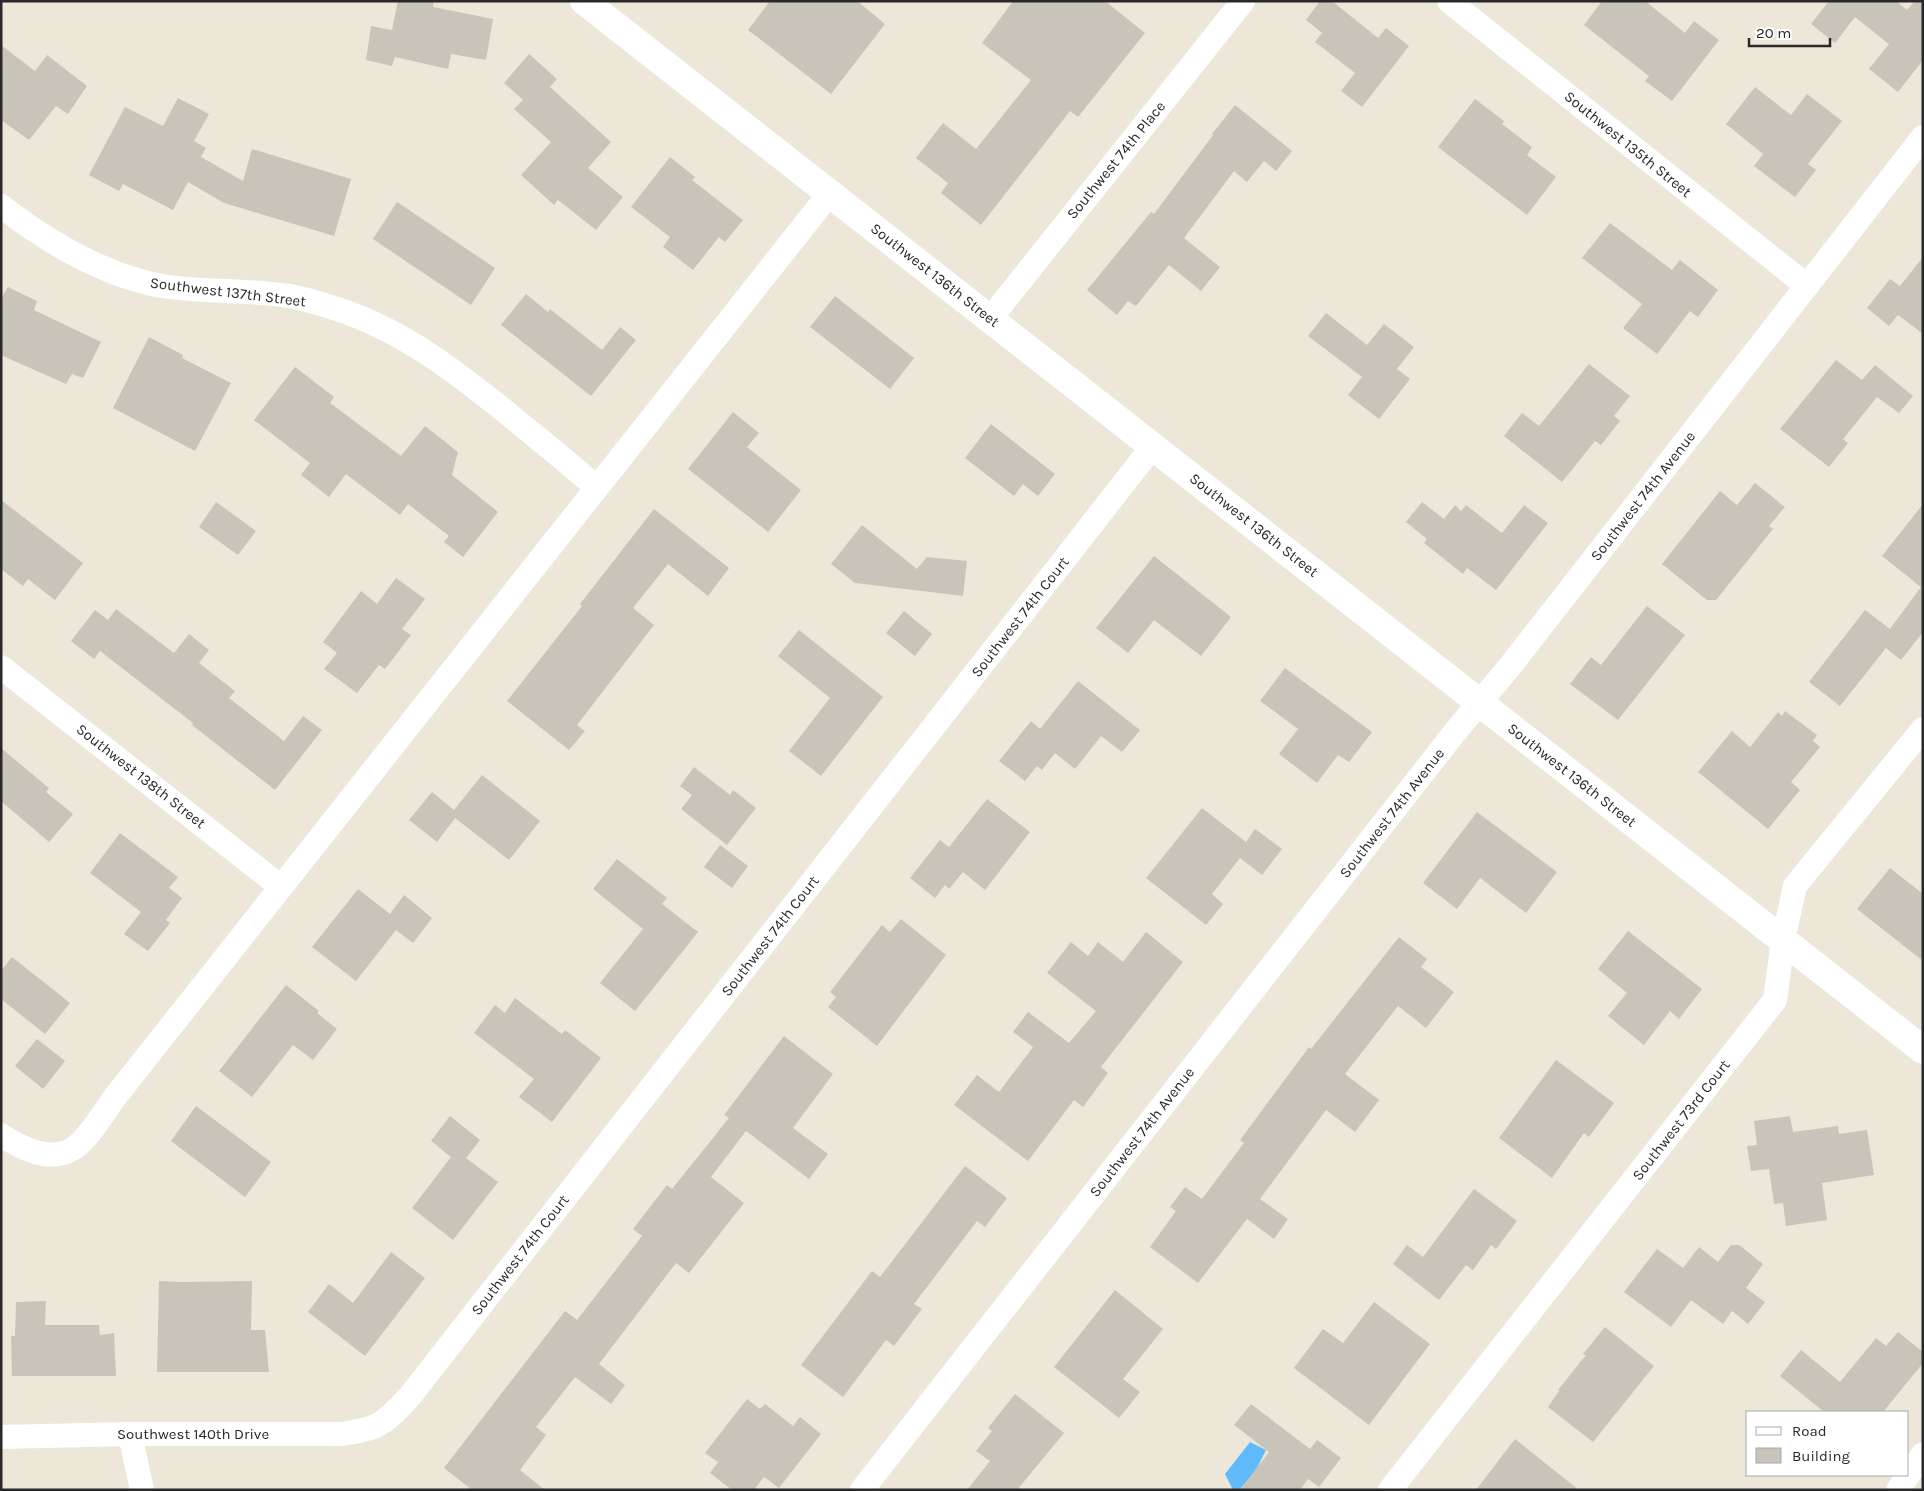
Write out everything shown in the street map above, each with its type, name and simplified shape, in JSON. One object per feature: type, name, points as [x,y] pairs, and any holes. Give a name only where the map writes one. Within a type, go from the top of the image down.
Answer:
[{"type":"street","name":"Southwest 136th Street","points":[[584,1],[1923,1050]]},
{"type":"street","name":"Southwest 74th Place","points":[[990,319],[1243,1]]},
{"type":"street","name":"Southwest 135th Street","points":[[1449,1],[1807,286]]},
{"type":"street","name":"Southwest 74th Avenue","points":[[862,1490],[1923,137]]},
{"type":"street","points":[[1,1135],[33,1152],[47,1154],[58,1154],[73,1149],[82,1141],[596,487],[830,193]]},
{"type":"street","name":"Southwest 137th Street","points":[[1,206],[55,244],[134,280],[162,286],[282,295],[304,299],[363,318],[418,348],[476,388],[596,487]]},
{"type":"street","name":"Southwest 74th Court","points":[[383,1423],[416,1388],[1153,446]]},
{"type":"street","name":"Southwest 138th Street","points":[[1,667],[281,887]]},
{"type":"street","name":"Southwest 73rd Court","points":[[1390,1490],[1775,1000],[1783,940],[1795,886],[1923,729]]},
{"type":"street","name":"Southwest 140th Drive","points":[[1,1437],[130,1434],[341,1434],[375,1428],[383,1423]]},
{"type":"street","points":[[130,1434],[142,1490]]},
{"type":"street","points":[[1909,1474],[1923,1454]]},
{"type":"street","points":[[1898,1490],[1908,1476]]},
{"type":"water","points":[[1250,1442],[1266,1450],[1255,1472],[1239,1490],[1233,1490],[1225,1474]]},
{"type":"building","points":[[398,1],[434,1],[433,7],[493,19],[486,60],[451,54],[448,69],[395,57],[392,66],[366,60],[371,26],[392,30]]},
{"type":"building","points":[[770,1],[857,1],[885,24],[831,94],[748,30]]},
{"type":"building","points":[[1013,1],[1105,1],[1145,33],[1078,117],[1070,111],[981,225],[941,193],[948,183],[916,158],[943,123],[976,149],[1031,80],[982,43]]},
{"type":"building","points":[[1320,1],[1332,1],[1378,38],[1386,28],[1409,46],[1362,107],[1341,91],[1355,73],[1315,42],[1322,33],[1306,20]]},
{"type":"building","points":[[1602,1],[1645,1],[1685,33],[1694,21],[1719,40],[1672,101],[1645,81],[1649,76],[1584,25]]},
{"type":"building","points":[[1829,1],[1896,1],[1907,10],[1915,1],[1923,1],[1923,60],[1898,92],[1869,69],[1889,44],[1855,17],[1835,43],[1811,24]]},
{"type":"building","points":[[1,45],[35,71],[47,55],[87,86],[68,114],[56,106],[29,140],[1,120]]},
{"type":"building","points":[[529,54],[557,79],[550,87],[611,142],[588,168],[623,197],[596,230],[558,200],[554,205],[521,175],[551,142],[514,109],[523,100],[504,83]]},
{"type":"building","points":[[1755,87],[1791,115],[1807,94],[1842,121],[1808,164],[1816,170],[1795,197],[1754,166],[1763,154],[1726,124]]},
{"type":"building","points":[[178,98],[209,114],[194,141],[206,148],[201,157],[243,181],[252,149],[351,179],[334,236],[224,203],[188,182],[173,210],[123,184],[119,191],[89,175],[125,107],[163,126]]},
{"type":"building","points":[[1475,99],[1504,121],[1502,124],[1532,147],[1527,155],[1556,177],[1527,215],[1438,147]]},
{"type":"building","points":[[1235,105],[1292,151],[1276,171],[1264,161],[1247,182],[1234,171],[1184,238],[1220,267],[1201,291],[1169,265],[1136,306],[1128,301],[1117,315],[1087,290],[1151,212],[1154,214]]},
{"type":"building","points":[[670,157],[695,177],[692,180],[743,220],[725,242],[719,237],[693,270],[663,247],[670,237],[631,207]]},
{"type":"building","points":[[397,202],[495,268],[471,305],[373,239]]},
{"type":"building","points":[[1610,223],[1672,270],[1680,260],[1718,290],[1698,317],[1690,311],[1657,354],[1623,328],[1642,304],[1582,258]]},
{"type":"building","points":[[1923,257],[1923,334],[1898,315],[1889,326],[1867,308],[1890,279],[1900,286]]},
{"type":"building","points":[[8,287],[37,301],[34,310],[101,342],[83,378],[72,374],[66,384],[1,355],[1,299]]},
{"type":"building","points":[[526,294],[548,312],[550,309],[602,350],[620,327],[636,340],[591,396],[501,325]]},
{"type":"building","points":[[835,296],[914,358],[890,389],[810,327]]},
{"type":"building","points":[[1326,313],[1367,345],[1384,324],[1414,347],[1397,369],[1410,379],[1379,419],[1348,395],[1362,377],[1308,336]]},
{"type":"building","points":[[149,337],[183,355],[182,358],[231,383],[195,451],[113,408]]},
{"type":"building","points":[[1836,360],[1862,380],[1875,365],[1913,396],[1899,413],[1877,397],[1843,439],[1848,443],[1829,467],[1780,429]]},
{"type":"building","points":[[1589,364],[1630,396],[1614,416],[1620,421],[1601,445],[1595,441],[1562,482],[1504,436],[1522,413],[1539,426]]},
{"type":"building","points":[[295,367],[334,397],[330,403],[401,456],[425,426],[458,452],[452,475],[498,512],[463,557],[444,542],[449,536],[408,504],[400,515],[346,474],[329,497],[301,475],[310,463],[254,420]]},
{"type":"building","points":[[733,412],[759,433],[747,447],[801,490],[768,532],[688,469]]},
{"type":"building","points":[[991,424],[1055,474],[1038,496],[1023,484],[1014,496],[965,458]]},
{"type":"building","points":[[1755,483],[1785,507],[1769,526],[1773,529],[1716,600],[1707,600],[1662,564],[1720,491],[1737,505]]},
{"type":"building","points":[[1,500],[83,563],[55,600],[28,579],[23,586],[1,569]]},
{"type":"building","points":[[216,502],[256,531],[238,555],[199,527]]},
{"type":"building","points":[[1422,502],[1444,519],[1455,505],[1461,511],[1466,505],[1502,533],[1524,505],[1548,523],[1496,590],[1467,568],[1463,574],[1424,543],[1427,539],[1406,522]]},
{"type":"building","points":[[1923,504],[1923,632],[1901,660],[1886,648],[1840,706],[1809,682],[1865,610],[1890,629],[1921,587],[1882,556]]},
{"type":"building","points":[[654,509],[729,568],[708,596],[668,564],[633,608],[654,625],[577,725],[585,731],[569,750],[507,701],[582,606],[580,604]]},
{"type":"building","points":[[862,525],[917,569],[927,557],[967,561],[963,596],[855,583],[831,564]]},
{"type":"building","points":[[1154,556],[1231,617],[1201,656],[1154,620],[1128,653],[1096,628]]},
{"type":"building","points":[[396,578],[425,599],[402,629],[411,635],[385,669],[379,665],[357,693],[324,669],[337,653],[323,642],[361,591],[377,604]]},
{"type":"building","points":[[1647,606],[1685,635],[1618,720],[1570,684],[1591,657],[1601,665]]},
{"type":"building","points":[[116,609],[174,653],[189,634],[209,650],[199,663],[235,691],[229,698],[284,741],[303,716],[322,730],[275,790],[100,651],[94,659],[71,641],[95,610],[108,620]]},
{"type":"building","points":[[904,611],[932,634],[915,656],[886,633]]},
{"type":"building","points":[[799,630],[883,697],[821,776],[789,751],[830,698],[778,656]]},
{"type":"building","points":[[1285,668],[1372,732],[1349,762],[1338,755],[1317,783],[1279,754],[1298,729],[1260,701]]},
{"type":"building","points":[[1078,681],[1140,730],[1122,752],[1101,736],[1075,769],[1055,753],[1042,770],[1037,766],[1025,781],[999,761],[1031,721],[1040,729]]},
{"type":"building","points":[[1785,711],[1817,735],[1813,741],[1820,747],[1791,782],[1800,790],[1768,829],[1698,772],[1732,731],[1750,747],[1778,712],[1782,716]]},
{"type":"building","points":[[1,748],[49,788],[46,792],[73,814],[49,842],[1,801]]},
{"type":"building","points":[[694,767],[730,795],[733,790],[756,808],[727,845],[681,809],[692,795],[680,786]]},
{"type":"building","points":[[482,775],[540,821],[509,860],[455,818],[437,842],[409,820],[432,792],[454,810]]},
{"type":"building","points":[[987,799],[1030,832],[985,890],[963,872],[949,889],[945,885],[935,898],[910,878],[940,840],[949,847]]},
{"type":"building","points":[[1202,808],[1246,842],[1255,829],[1282,849],[1262,875],[1240,858],[1212,894],[1223,904],[1206,925],[1146,878]]},
{"type":"building","points":[[1477,812],[1557,872],[1526,913],[1480,878],[1457,909],[1423,883]]},
{"type":"building","points":[[120,833],[178,877],[169,888],[182,898],[166,920],[170,923],[148,951],[124,934],[141,912],[90,873]]},
{"type":"building","points":[[720,845],[748,866],[732,888],[704,867]]},
{"type":"building","points":[[617,859],[667,898],[662,904],[698,932],[635,1011],[600,983],[643,929],[593,889]]},
{"type":"building","points":[[1890,868],[1923,894],[1923,961],[1857,909]]},
{"type":"building","points":[[358,889],[390,914],[404,895],[432,918],[413,943],[396,930],[356,981],[312,947]]},
{"type":"building","points":[[901,919],[946,955],[877,1046],[828,1007],[836,997],[830,992],[882,925],[890,932]]},
{"type":"building","points":[[1628,931],[1702,989],[1679,1019],[1670,1011],[1644,1045],[1608,1016],[1627,993],[1598,969]]},
{"type":"building","points":[[1146,932],[1183,962],[1101,1067],[1108,1073],[1083,1107],[1074,1100],[1028,1161],[954,1105],[977,1075],[999,1092],[1033,1047],[1013,1032],[1028,1012],[1069,1043],[1096,1011],[1047,973],[1071,942],[1088,956],[1098,942],[1123,962]]},
{"type":"building","points":[[1399,937],[1427,959],[1421,967],[1454,992],[1426,1028],[1398,1006],[1345,1074],[1379,1100],[1355,1132],[1326,1110],[1260,1199],[1288,1219],[1274,1239],[1247,1219],[1198,1283],[1150,1247],[1176,1211],[1170,1207],[1185,1187],[1202,1199],[1244,1143],[1240,1140],[1309,1047],[1311,1049]]},
{"type":"building","points":[[12,957],[70,1003],[45,1034],[1,999],[1,971]]},
{"type":"building","points":[[286,985],[319,1011],[317,1013],[337,1029],[313,1060],[293,1045],[252,1097],[219,1071]]},
{"type":"building","points":[[515,998],[562,1034],[565,1030],[601,1058],[552,1122],[519,1097],[534,1079],[474,1033],[495,1005],[505,1013]]},
{"type":"building","points":[[784,1036],[833,1074],[793,1128],[828,1154],[809,1179],[746,1131],[711,1177],[744,1203],[689,1273],[676,1263],[599,1364],[625,1385],[611,1404],[575,1377],[536,1427],[546,1435],[520,1470],[545,1490],[472,1490],[444,1468],[565,1311],[577,1320],[642,1236],[633,1229],[667,1185],[672,1189],[729,1118],[724,1115]]},
{"type":"building","points":[[37,1039],[65,1061],[43,1089],[15,1066]]},
{"type":"building","points":[[1556,1060],[1614,1103],[1589,1137],[1584,1133],[1552,1178],[1499,1138]]},
{"type":"building","points":[[196,1106],[271,1162],[245,1197],[171,1141]]},
{"type":"building","points":[[450,1116],[480,1140],[466,1158],[498,1182],[453,1240],[412,1208],[451,1157],[431,1141]]},
{"type":"building","points":[[1790,1116],[1793,1132],[1838,1126],[1839,1134],[1867,1130],[1874,1175],[1822,1183],[1827,1220],[1786,1226],[1783,1203],[1774,1204],[1769,1169],[1751,1171],[1747,1146],[1757,1145],[1754,1121]]},
{"type":"building","points":[[965,1166],[1007,1198],[985,1227],[977,1221],[914,1304],[922,1309],[894,1346],[886,1340],[843,1397],[801,1365],[872,1271],[880,1277]]},
{"type":"building","points":[[1474,1189],[1517,1221],[1496,1249],[1491,1245],[1473,1270],[1466,1265],[1439,1300],[1393,1264],[1407,1245],[1423,1257]]},
{"type":"building","points":[[1731,1245],[1739,1245],[1763,1264],[1746,1288],[1765,1302],[1748,1324],[1732,1311],[1723,1324],[1691,1300],[1671,1327],[1624,1292],[1657,1249],[1683,1268],[1699,1247],[1718,1262]]},
{"type":"building","points":[[391,1252],[425,1278],[365,1356],[308,1312],[329,1284],[353,1303]]},
{"type":"building","points":[[159,1281],[252,1281],[251,1330],[265,1330],[269,1372],[157,1372]]},
{"type":"building","points":[[1115,1290],[1163,1329],[1123,1379],[1140,1392],[1119,1418],[1054,1367]]},
{"type":"building","points":[[46,1301],[45,1325],[99,1325],[100,1335],[114,1333],[116,1376],[12,1376],[11,1336],[15,1336],[16,1302]]},
{"type":"building","points":[[1374,1302],[1430,1344],[1369,1425],[1294,1368],[1323,1329],[1343,1343]]},
{"type":"building","points":[[1605,1327],[1654,1366],[1593,1442],[1548,1407],[1558,1390],[1586,1355],[1583,1354]]},
{"type":"building","points":[[1898,1332],[1923,1352],[1923,1363],[1884,1411],[1823,1411],[1780,1376],[1801,1350],[1840,1382],[1876,1338],[1886,1346]]},
{"type":"building","points":[[1015,1394],[1064,1433],[1017,1490],[967,1490],[990,1461],[976,1451],[992,1431],[988,1428]]},
{"type":"building","points":[[747,1399],[760,1409],[765,1404],[793,1426],[800,1417],[821,1434],[779,1488],[764,1477],[754,1490],[732,1490],[710,1473],[718,1462],[705,1453]]},
{"type":"building","points":[[1251,1404],[1310,1449],[1317,1440],[1341,1458],[1319,1487],[1308,1479],[1300,1490],[1240,1490],[1269,1452],[1234,1425]]},
{"type":"building","points":[[1515,1439],[1579,1490],[1476,1490]]}]
